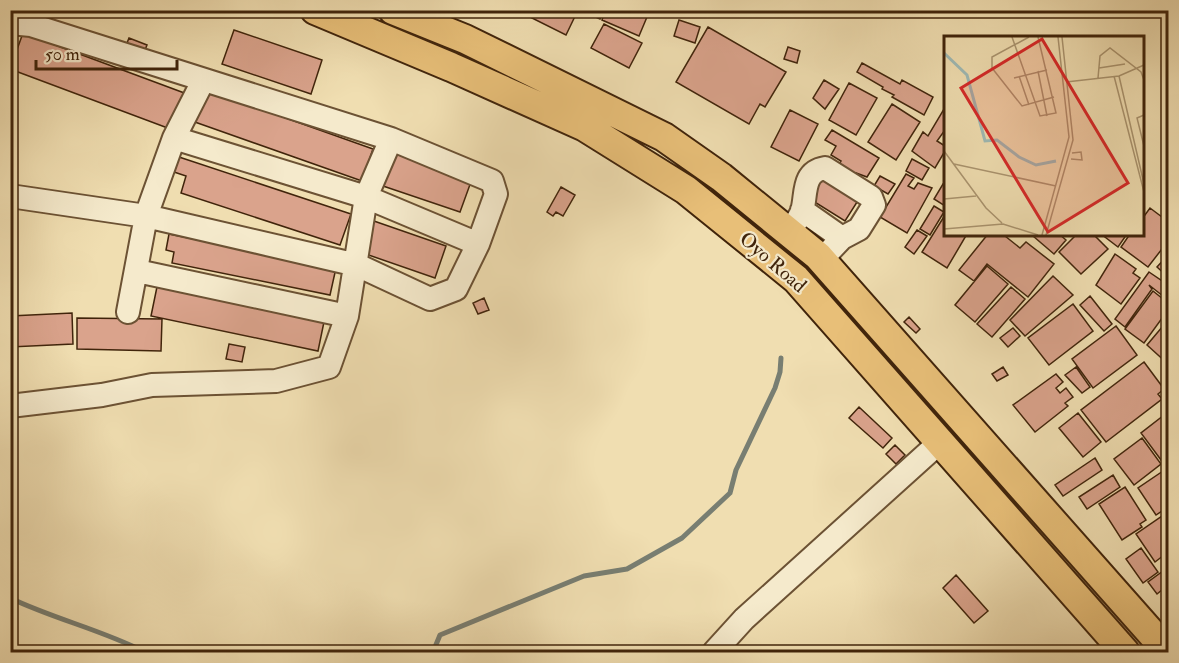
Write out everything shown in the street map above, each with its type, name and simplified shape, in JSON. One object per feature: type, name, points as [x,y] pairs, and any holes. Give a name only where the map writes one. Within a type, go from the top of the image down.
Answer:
[{"type":"main road","name":"Oyo Road","points":[[393,10],[465,39],[664,137],[721,177],[796,221],[821,260],[1168,652]]},
{"type":"main road","name":"Oyo Road","points":[[333,14],[585,128],[686,190],[796,279],[1125,652]]},
{"type":"street","points":[[10,23],[31,25],[391,139],[492,181],[496,194],[478,244],[456,290],[430,299],[357,265],[146,216],[10,196]]},
{"type":"street","points":[[128,312],[146,216],[174,138],[203,81]]},
{"type":"street","points":[[174,138],[366,197],[478,244]]},
{"type":"street","points":[[10,406],[102,395],[152,385],[276,381],[328,367],[347,316],[357,265],[366,197],[391,139]]},
{"type":"street","points":[[821,260],[842,238],[859,229],[874,205],[872,197],[825,168],[818,169],[811,176],[803,192],[796,221],[842,238]]},
{"type":"street","points":[[137,271],[347,316]]},
{"type":"street","points":[[714,652],[744,619],[940,442]]},
{"type":"building","points":[[516,10],[578,10],[566,35]]},
{"type":"building","points":[[590,10],[604,10],[600,19],[589,14]]},
{"type":"building","points":[[606,10],[645,10],[647,17],[639,36],[602,20]]},
{"type":"building","points":[[649,10],[659,10],[658,17],[649,16]]},
{"type":"building","points":[[679,20],[700,27],[695,43],[674,36]]},
{"type":"building","points":[[604,24],[642,43],[629,68],[591,48]]},
{"type":"building","points":[[708,27],[786,72],[765,107],[760,104],[749,124],[676,82]]},
{"type":"building","points":[[234,30],[322,60],[311,94],[222,64]]},
{"type":"building","points":[[23,33],[187,94],[173,130],[10,69]]},
{"type":"building","points":[[129,38],[147,45],[143,55],[125,48]]},
{"type":"building","points":[[788,47],[800,51],[797,63],[784,59]]},
{"type":"building","points":[[862,63],[900,84],[902,80],[933,97],[924,115],[892,97],[894,95],[882,89],[883,87],[857,72]]},
{"type":"building","points":[[824,80],[839,89],[825,109],[813,98]]},
{"type":"building","points":[[849,83],[877,98],[856,135],[829,120]]},
{"type":"building","points":[[204,89],[373,149],[362,181],[192,121]]},
{"type":"building","points":[[892,104],[920,122],[896,160],[868,142]]},
{"type":"building","points":[[944,109],[944,131],[937,141],[944,145],[944,153],[935,168],[912,151],[923,132],[928,136]]},
{"type":"building","points":[[790,110],[818,124],[799,161],[771,147]]},
{"type":"building","points":[[832,130],[879,158],[867,177],[856,173],[854,176],[838,166],[841,161],[831,155],[836,146],[825,140]]},
{"type":"building","points":[[394,153],[472,179],[460,212],[383,186]]},
{"type":"building","points":[[179,157],[351,214],[340,245],[181,193],[186,176],[174,172]]},
{"type":"building","points":[[912,159],[929,168],[922,180],[906,171]]},
{"type":"building","points":[[818,174],[859,199],[845,221],[805,196]]},
{"type":"building","points":[[906,174],[914,178],[908,186],[914,189],[918,183],[932,188],[907,233],[880,217]]},
{"type":"building","points":[[880,176],[895,184],[888,194],[874,186]]},
{"type":"building","points":[[943,184],[944,184],[944,205],[934,199]]},
{"type":"building","points":[[561,187],[575,195],[563,216],[556,212],[553,216],[547,212]]},
{"type":"building","points":[[934,206],[944,212],[930,235],[920,229]]},
{"type":"building","points":[[1150,208],[1166,220],[1168,217],[1168,247],[1165,245],[1148,267],[1121,247],[1129,236],[1143,236],[1143,218]]},
{"type":"building","points":[[944,217],[944,236],[966,236],[947,268],[922,252]]},
{"type":"building","points":[[371,220],[446,246],[435,278],[360,252]]},
{"type":"building","points":[[917,230],[927,236],[914,254],[905,247]]},
{"type":"building","points":[[169,234],[336,268],[330,295],[172,263],[174,252],[166,250]]},
{"type":"building","points":[[986,236],[1005,236],[1020,248],[1026,242],[1054,264],[1028,297],[987,264],[974,281],[959,270]]},
{"type":"building","points":[[1033,236],[1061,236],[1066,240],[1054,254]]},
{"type":"building","points":[[1075,236],[1095,236],[1108,249],[1081,274],[1059,252]]},
{"type":"building","points":[[1104,236],[1126,236],[1118,247]]},
{"type":"building","points":[[1115,254],[1136,269],[1133,273],[1140,278],[1121,304],[1096,285]]},
{"type":"building","points":[[1168,255],[1168,277],[1157,267]]},
{"type":"building","points":[[987,266],[1008,284],[975,322],[955,305]]},
{"type":"building","points":[[1149,272],[1168,285],[1168,300],[1149,285],[1152,289],[1125,327],[1115,319]]},
{"type":"building","points":[[1053,276],[1073,295],[1025,336],[1010,320]]},
{"type":"building","points":[[158,282],[325,317],[318,351],[151,316]]},
{"type":"building","points":[[1011,287],[1025,299],[992,337],[977,324]]},
{"type":"building","points":[[1153,291],[1168,303],[1168,310],[1144,343],[1125,329]]},
{"type":"building","points":[[1090,296],[1112,324],[1104,331],[1080,305]]},
{"type":"building","points":[[484,298],[489,310],[478,314],[473,303]]},
{"type":"building","points":[[1073,304],[1093,331],[1049,365],[1028,338]]},
{"type":"building","points":[[72,313],[73,344],[10,347],[10,316]]},
{"type":"building","points":[[909,317],[920,329],[916,333],[904,322]]},
{"type":"building","points":[[77,318],[162,319],[161,351],[77,349]]},
{"type":"building","points":[[1168,320],[1168,364],[1147,345]]},
{"type":"building","points":[[1116,326],[1137,355],[1093,388],[1072,359]]},
{"type":"building","points":[[1013,328],[1020,336],[1008,347],[1000,338]]},
{"type":"building","points":[[229,344],[245,347],[242,362],[226,359]]},
{"type":"building","points":[[1144,362],[1164,389],[1158,394],[1162,399],[1106,442],[1081,410]]},
{"type":"building","points":[[1003,367],[1008,375],[997,381],[992,374]]},
{"type":"building","points":[[1076,367],[1090,387],[1082,393],[1065,375]]},
{"type":"building","points":[[1056,374],[1063,382],[1056,388],[1060,393],[1066,388],[1073,397],[1065,403],[1068,406],[1035,432],[1013,405]]},
{"type":"building","points":[[859,407],[892,438],[883,448],[849,418]]},
{"type":"building","points":[[1168,412],[1168,460],[1164,464],[1141,433]]},
{"type":"building","points":[[1078,413],[1101,442],[1083,457],[1059,428]]},
{"type":"building","points":[[1142,438],[1161,464],[1134,485],[1114,459]]},
{"type":"building","points":[[895,445],[905,455],[896,464],[886,454]]},
{"type":"building","points":[[1095,458],[1102,470],[1063,496],[1055,485]]},
{"type":"building","points":[[1166,469],[1168,507],[1156,515],[1138,488]]},
{"type":"building","points":[[1113,475],[1120,487],[1087,509],[1079,497]]},
{"type":"building","points":[[1125,487],[1146,520],[1140,524],[1142,527],[1122,540],[1099,504]]},
{"type":"building","points":[[1168,512],[1168,552],[1155,562],[1136,534]]},
{"type":"building","points":[[1141,548],[1158,572],[1143,583],[1126,559]]},
{"type":"building","points":[[1163,571],[1168,579],[1168,585],[1157,594],[1148,582]]},
{"type":"building","points":[[956,575],[988,611],[974,623],[943,588]]},
{"type":"waterway","points":[[433,652],[440,635],[584,576],[627,569],[682,538],[730,493],[736,470],[775,388],[781,358]]},
{"type":"waterway","points":[[10,598],[145,652]]}]
